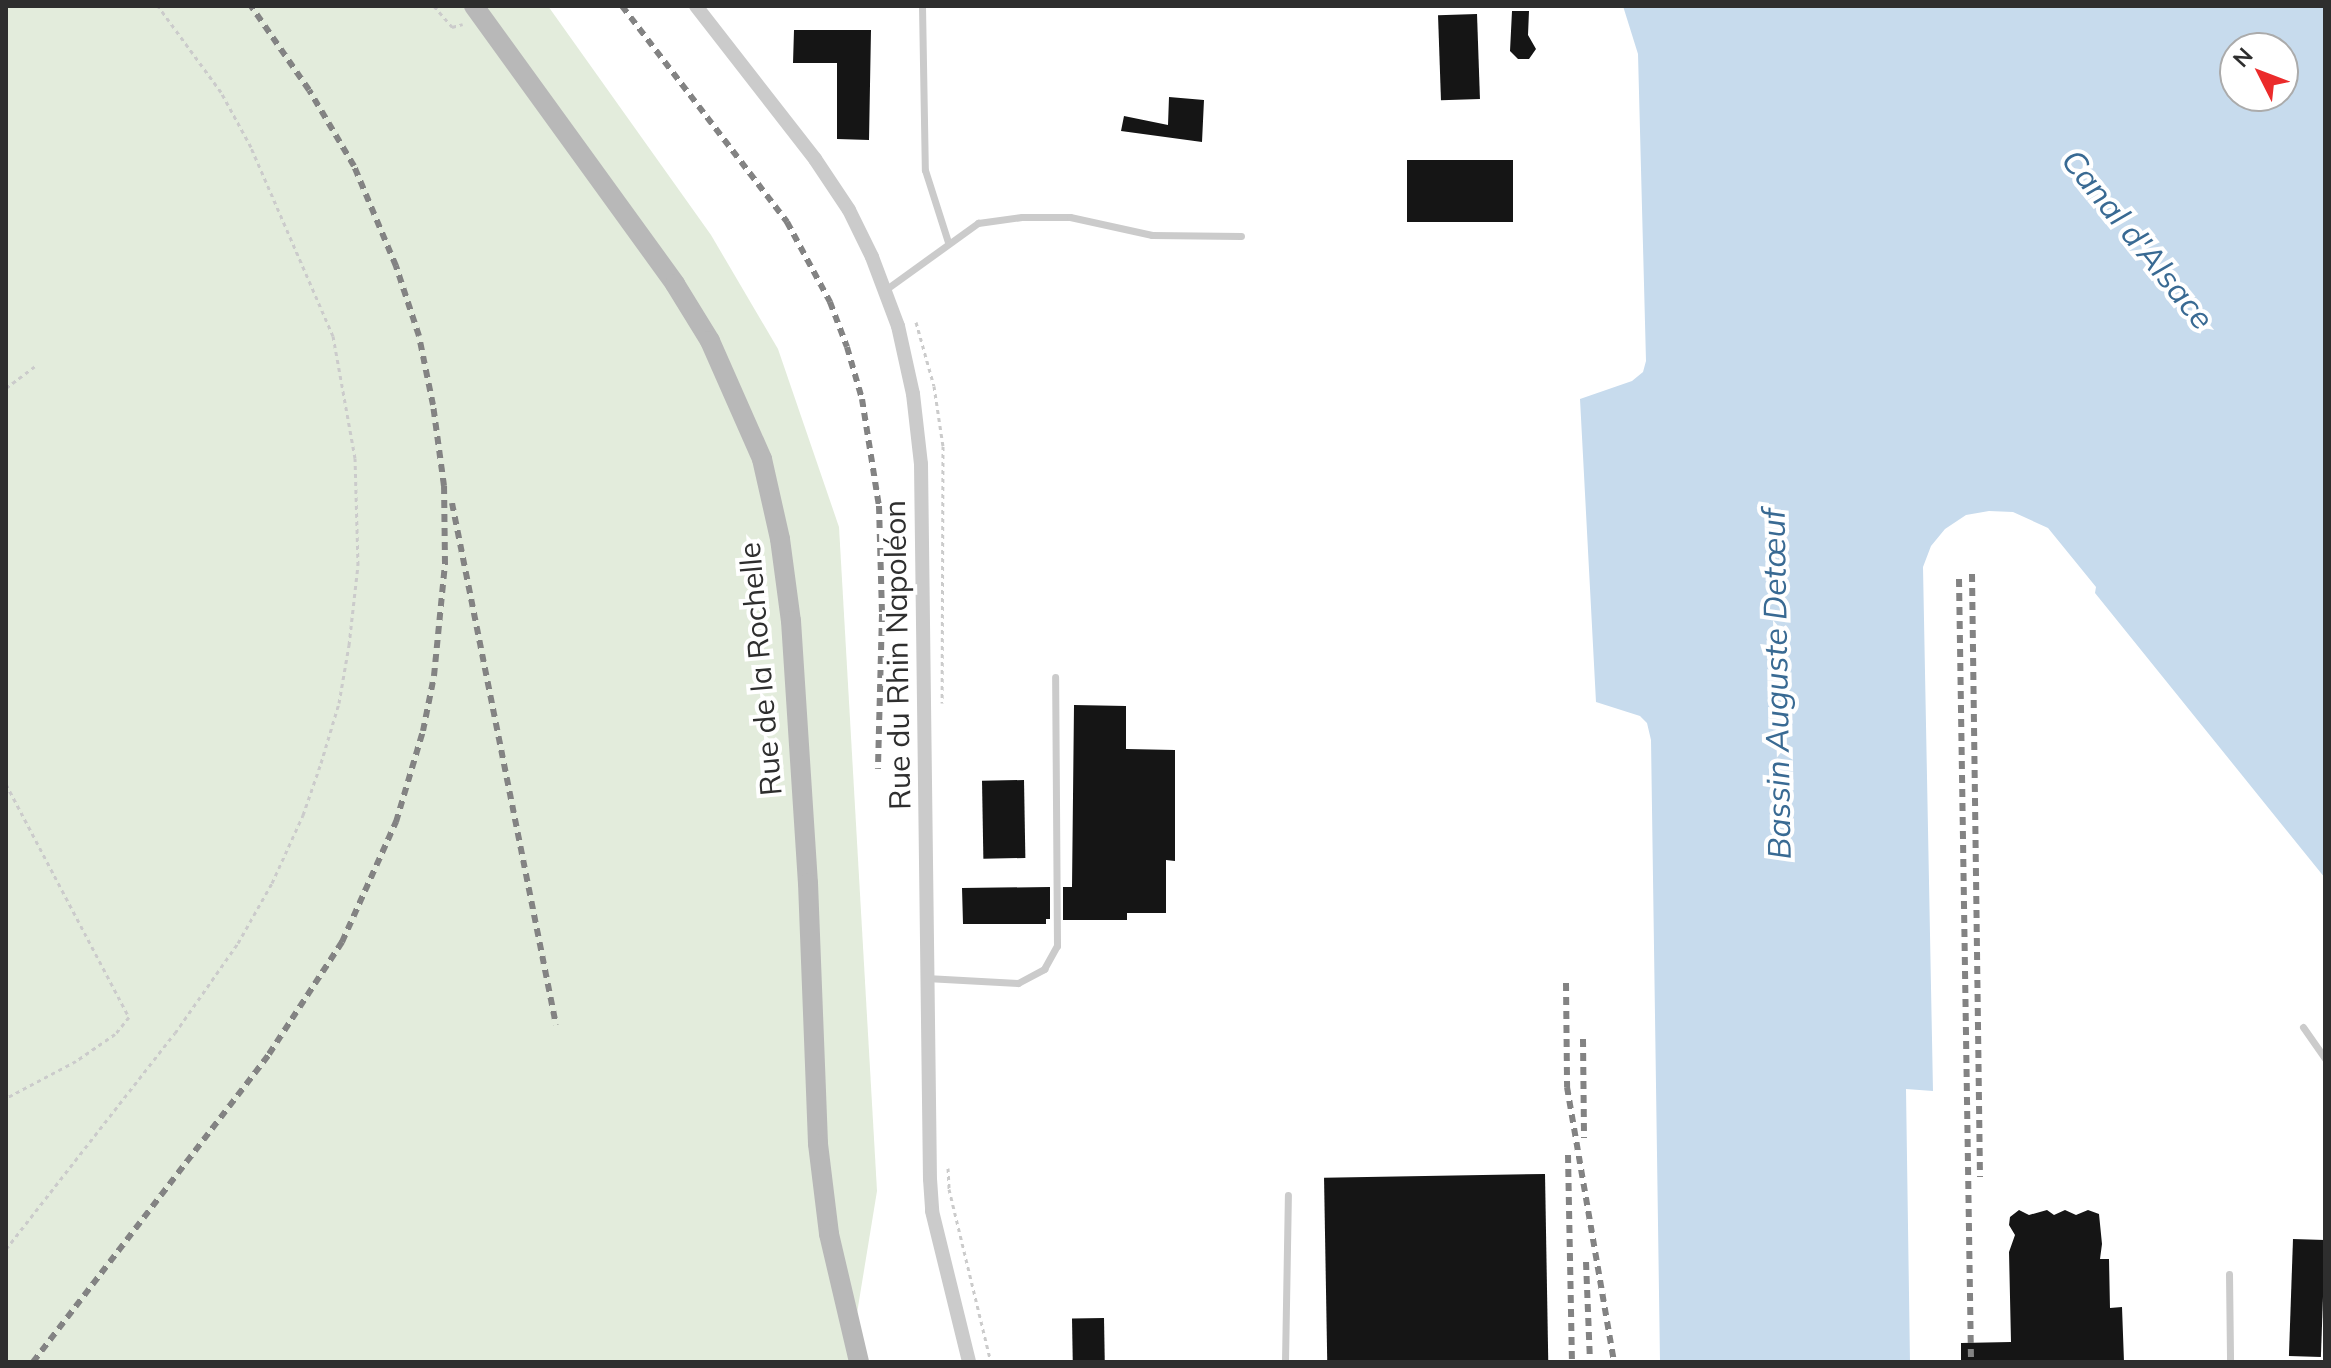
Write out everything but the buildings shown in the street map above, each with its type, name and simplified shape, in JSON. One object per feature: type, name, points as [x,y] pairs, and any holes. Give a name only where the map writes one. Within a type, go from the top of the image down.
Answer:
[{"type":"main road","name":"Rue de la Rochelle","points":[[470,14],[675,284],[710,341],[762,459],[780,539],[791,621],[808,883],[818,1144],[829,1234],[859,1362]]},
{"type":"street","name":"Rue du Rhin Napoléon","points":[[696,6],[815,159],[849,210],[898,326],[913,394],[921,464],[926,978],[932,1211],[969,1362]]},
{"type":"lane","points":[[922,6],[925,170],[948,242]]},
{"type":"lane","points":[[885,290],[978,223],[1022,217],[1070,217],[1152,235],[1241,236]]},
{"type":"lane","points":[[926,978],[1018,983],[1044,969],[1057,946],[1055,677]]},
{"type":"lane","points":[[2303,1027],[2325,1059]]},
{"type":"lane","points":[[1285,1362],[1288,1195]]},
{"type":"lane","points":[[2229,1274],[2230,1362]]},
{"type":"path","points":[[6,1249],[175,1033],[238,943],[266,895],[303,815],[321,763],[339,703],[349,645],[358,565],[355,458],[333,336],[251,147],[221,92],[158,6]]},
{"type":"path","points":[[434,6],[452,27],[470,14]]},
{"type":"path","points":[[6,388],[36,365]]},
{"type":"path","points":[[6,784],[129,1017],[115,1034],[76,1061],[6,1098]]},
{"type":"path","points":[[947,1158],[949,1189],[991,1362]]},
{"type":"green space","points":[[6,6],[548,6],[711,235],[778,349],[839,527],[877,1191],[849,1362],[6,1362]]},
{"type":"water","points":[[1623,6],[2325,6],[2325,878],[2095,593],[2096,587],[2048,528],[2013,512],[1989,511],[1966,515],[1945,529],[1931,546],[1923,567],[1933,1091],[1906,1089],[1910,1362],[1660,1362],[1651,740],[1647,723],[1640,716],[1596,702],[1580,399],[1632,381],[1643,372],[1646,361],[1638,54]]},
{"type":"railway","points":[[33,1362],[269,1054],[342,942],[396,822],[423,731],[434,676],[445,564],[444,486],[433,405],[419,336],[396,266],[354,166],[309,90],[251,6]]},
{"type":"railway","points":[[622,6],[787,222],[830,302],[847,347],[862,399],[879,506],[882,614],[878,769]]},
{"type":"railway","points":[[452,503],[556,1025]]},
{"type":"railway","points":[[1972,574],[1980,1177]]},
{"type":"railway","points":[[1959,579],[1971,1362]]},
{"type":"railway","points":[[1566,983],[1567,1087],[1614,1362]]},
{"type":"railway","points":[[1583,1039],[1584,1138]]},
{"type":"railway","points":[[1568,1155],[1572,1362]]},
{"type":"railway","points":[[1586,1262],[1590,1362]]},
{"type":"water label","name":"Canal d'Alsace","points":[[2138,239]]},
{"type":"water label","name":"Bassin Auguste Detœuf","points":[[1776,684]]}]
